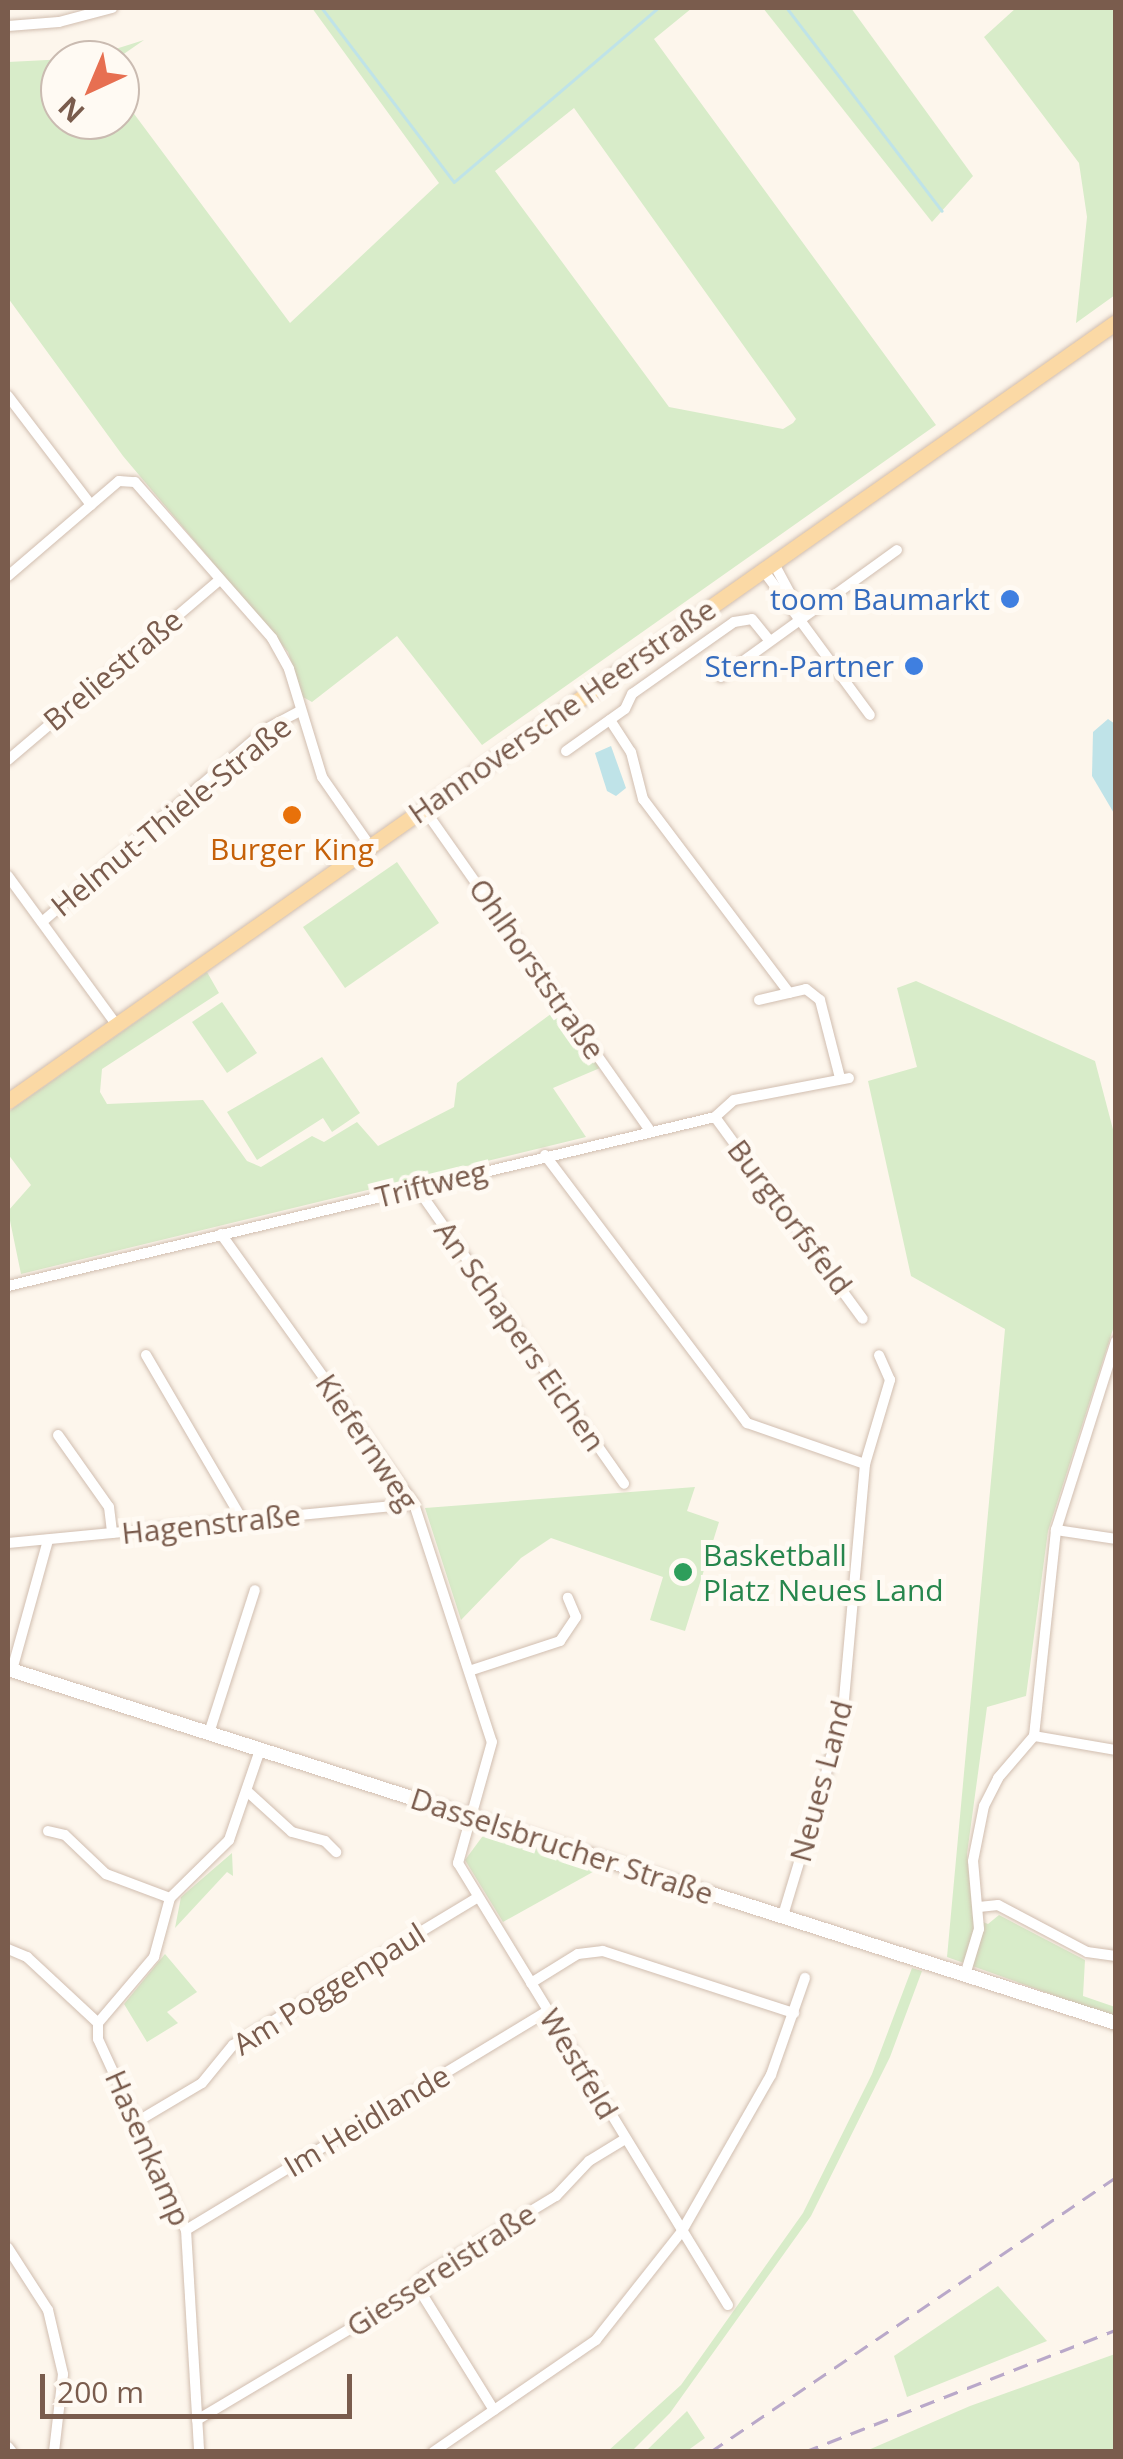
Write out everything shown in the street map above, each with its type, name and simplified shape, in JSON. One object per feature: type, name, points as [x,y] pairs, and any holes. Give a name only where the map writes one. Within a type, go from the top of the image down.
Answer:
[{"type":"main road","name":"Hannoversche Heerstraße","points":[[8,1100],[1116,322]]},
{"type":"street","points":[[8,26],[59,22],[112,8]]},
{"type":"street","points":[[8,396],[92,505]]},
{"type":"street","points":[[8,576],[127,479],[272,638],[289,668],[322,777],[370,846]]},
{"type":"street","points":[[721,677],[897,550]]},
{"type":"street","points":[[768,566],[870,715]]},
{"type":"street","name":"Breliestraße","points":[[8,760],[218,581]]},
{"type":"street","points":[[566,751],[610,720],[632,694],[742,618],[770,641]]},
{"type":"street","name":"Helmut-Thiele-Straße","points":[[42,922],[266,728],[300,711]]},
{"type":"street","points":[[610,720],[631,752],[644,799],[790,993],[760,1000]]},
{"type":"street","name":"Ohlhorststraße","points":[[424,809],[650,1130]]},
{"type":"street","points":[[8,876],[116,1024]]},
{"type":"street","name":"Triftweg","points":[[8,1286],[546,1154],[714,1117],[734,1100],[844,1078],[820,1000],[806,990],[790,993]]},
{"type":"street","name":"Burgtorfsfeld","points":[[714,1117],[863,1319]]},
{"type":"street","points":[[546,1154],[747,1423],[866,1464]]},
{"type":"street","name":"An Schapers Eichen","points":[[417,1188],[624,1484]]},
{"type":"street","name":"Kiefernweg","points":[[221,1234],[414,1504],[492,1742],[468,1816]]},
{"type":"street","points":[[966,1974],[978,1908],[973,1861],[986,1799],[1034,1736],[1056,1530],[1116,1342]]},
{"type":"street","points":[[146,1355],[242,1521]]},
{"type":"street","name":"Neues Land","points":[[783,1916],[842,1720],[866,1464],[890,1380],[879,1355]]},
{"type":"street","points":[[58,1436],[109,1507],[112,1533]]},
{"type":"street","name":"Hagenstraße","points":[[8,1543],[414,1504]]},
{"type":"street","points":[[1056,1530],[1116,1539]]},
{"type":"street","points":[[10,1670],[48,1540]]},
{"type":"street","points":[[209,1733],[256,1590]]},
{"type":"street","points":[[470,1671],[560,1641],[576,1617],[568,1598]]},
{"type":"street","name":"Dasselsbrucher Straße","points":[[10,1670],[1116,2023]]},
{"type":"street","points":[[1034,1736],[1116,1750]]},
{"type":"street","points":[[98,2023],[154,1956],[170,1898],[229,1840],[260,1750]]},
{"type":"street","points":[[248,1792],[292,1832],[325,1841],[336,1852]]},
{"type":"street","name":"Westfeld","points":[[468,1816],[458,1862],[728,2305]]},
{"type":"street","points":[[48,1830],[65,1836],[106,1874],[170,1898]]},
{"type":"street","name":"Am Poggenpaul","points":[[138,2121],[202,2083],[233,2045],[478,1897]]},
{"type":"street","points":[[978,1908],[998,1905],[1087,1952],[1116,1956]]},
{"type":"street","name":"Hasenkamp","points":[[8,1949],[27,1957],[98,2023],[98,2038],[186,2230],[198,2452]]},
{"type":"street","points":[[531,1983],[578,1954],[603,1951],[794,2013]]},
{"type":"street","points":[[432,2452],[596,2340],[682,2231],[771,2075],[805,1978]]},
{"type":"street","name":"Im Heidlande","points":[[186,2230],[547,2011]]},
{"type":"street","name":"Giessereistraße","points":[[197,2420],[556,2196],[589,2161],[625,2140]]},
{"type":"street","points":[[8,2248],[48,2310],[63,2374],[54,2452]]},
{"type":"street","points":[[417,2286],[494,2410]]},
{"type":"green space","points":[[312,8],[692,8],[654,39],[936,425],[482,745],[397,636],[312,702],[303,697],[288,652],[123,456],[8,298],[8,62],[40,60],[40,140],[140,140],[140,122],[290,323],[439,183]],"holes":[[[574,108],[796,419],[783,429],[669,407],[495,171]]]},
{"type":"green space","points":[[763,8],[851,8],[973,176],[932,222]]},
{"type":"green space","points":[[1016,8],[1115,8],[1115,295],[1076,323],[1087,217],[1079,163],[984,37]]},
{"type":"green space","points":[[397,862],[439,923],[345,988],[303,927]]},
{"type":"green space","points":[[207,972],[219,993],[102,1069],[100,1092],[107,1104],[203,1100],[247,1161],[261,1167],[312,1136],[324,1142],[357,1122],[378,1146],[454,1107],[457,1083],[559,1008],[600,1068],[553,1088],[586,1137],[21,1274],[8,1211],[31,1185],[8,1154],[8,1112]]},
{"type":"green space","points":[[916,981],[1095,1061],[1115,1137],[1115,1323],[1048,1531],[1026,1696],[987,1707],[967,1854],[973,1918],[988,1924],[999,1915],[1085,1960],[1083,1996],[1115,2007],[1115,2017],[947,1957],[1005,1329],[911,1276],[868,1081],[917,1067],[897,988]]},
{"type":"green space","points":[[222,1002],[257,1053],[227,1073],[192,1022]]},
{"type":"green space","points":[[322,1057],[360,1113],[332,1132],[323,1118],[257,1160],[227,1112]]},
{"type":"green space","points":[[695,1487],[687,1511],[719,1522],[685,1631],[650,1620],[663,1577],[551,1538],[521,1558],[461,1620],[425,1508]]},
{"type":"green space","points":[[485,1833],[600,1868],[503,1922],[465,1860]]},
{"type":"green space","points":[[232,1853],[233,1876],[227,1872],[175,1928],[181,1897]]},
{"type":"green space","points":[[165,1954],[197,1992],[167,2012],[178,2023],[147,2042],[124,2004]]},
{"type":"green space","points":[[912,1968],[922,1971],[890,2057],[811,2216],[670,2413],[632,2451],[608,2451],[681,2385],[803,2213],[872,2074]]},
{"type":"green space","points":[[998,2286],[1047,2341],[907,2397],[894,2356]]},
{"type":"green space","points":[[1115,2354],[1115,2451],[866,2451],[970,2406]]},
{"type":"green space","points":[[687,2411],[705,2438],[687,2451],[646,2451]]},
{"type":"water","points":[[1108,719],[1115,724],[1115,815],[1092,776],[1093,732]]},
{"type":"water","points":[[611,746],[626,788],[616,796],[607,791],[595,753]]},
{"type":"waterway","points":[[322,8],[454,182],[658,8]]},
{"type":"waterway","points":[[787,8],[942,211]]},
{"type":"railway","points":[[710,2452],[1116,2177]]},
{"type":"railway","points":[[804,2452],[1116,2330]]},
{"type":"place","name":"toom Baumarkt","points":[[1010,599]]},
{"type":"place","name":"Stern-Partner","points":[[914,666]]},
{"type":"place","name":"Burger King","points":[[292,815]]},
{"type":"place","name":"Basketball Platz Neues Land","points":[[683,1572]]}]
